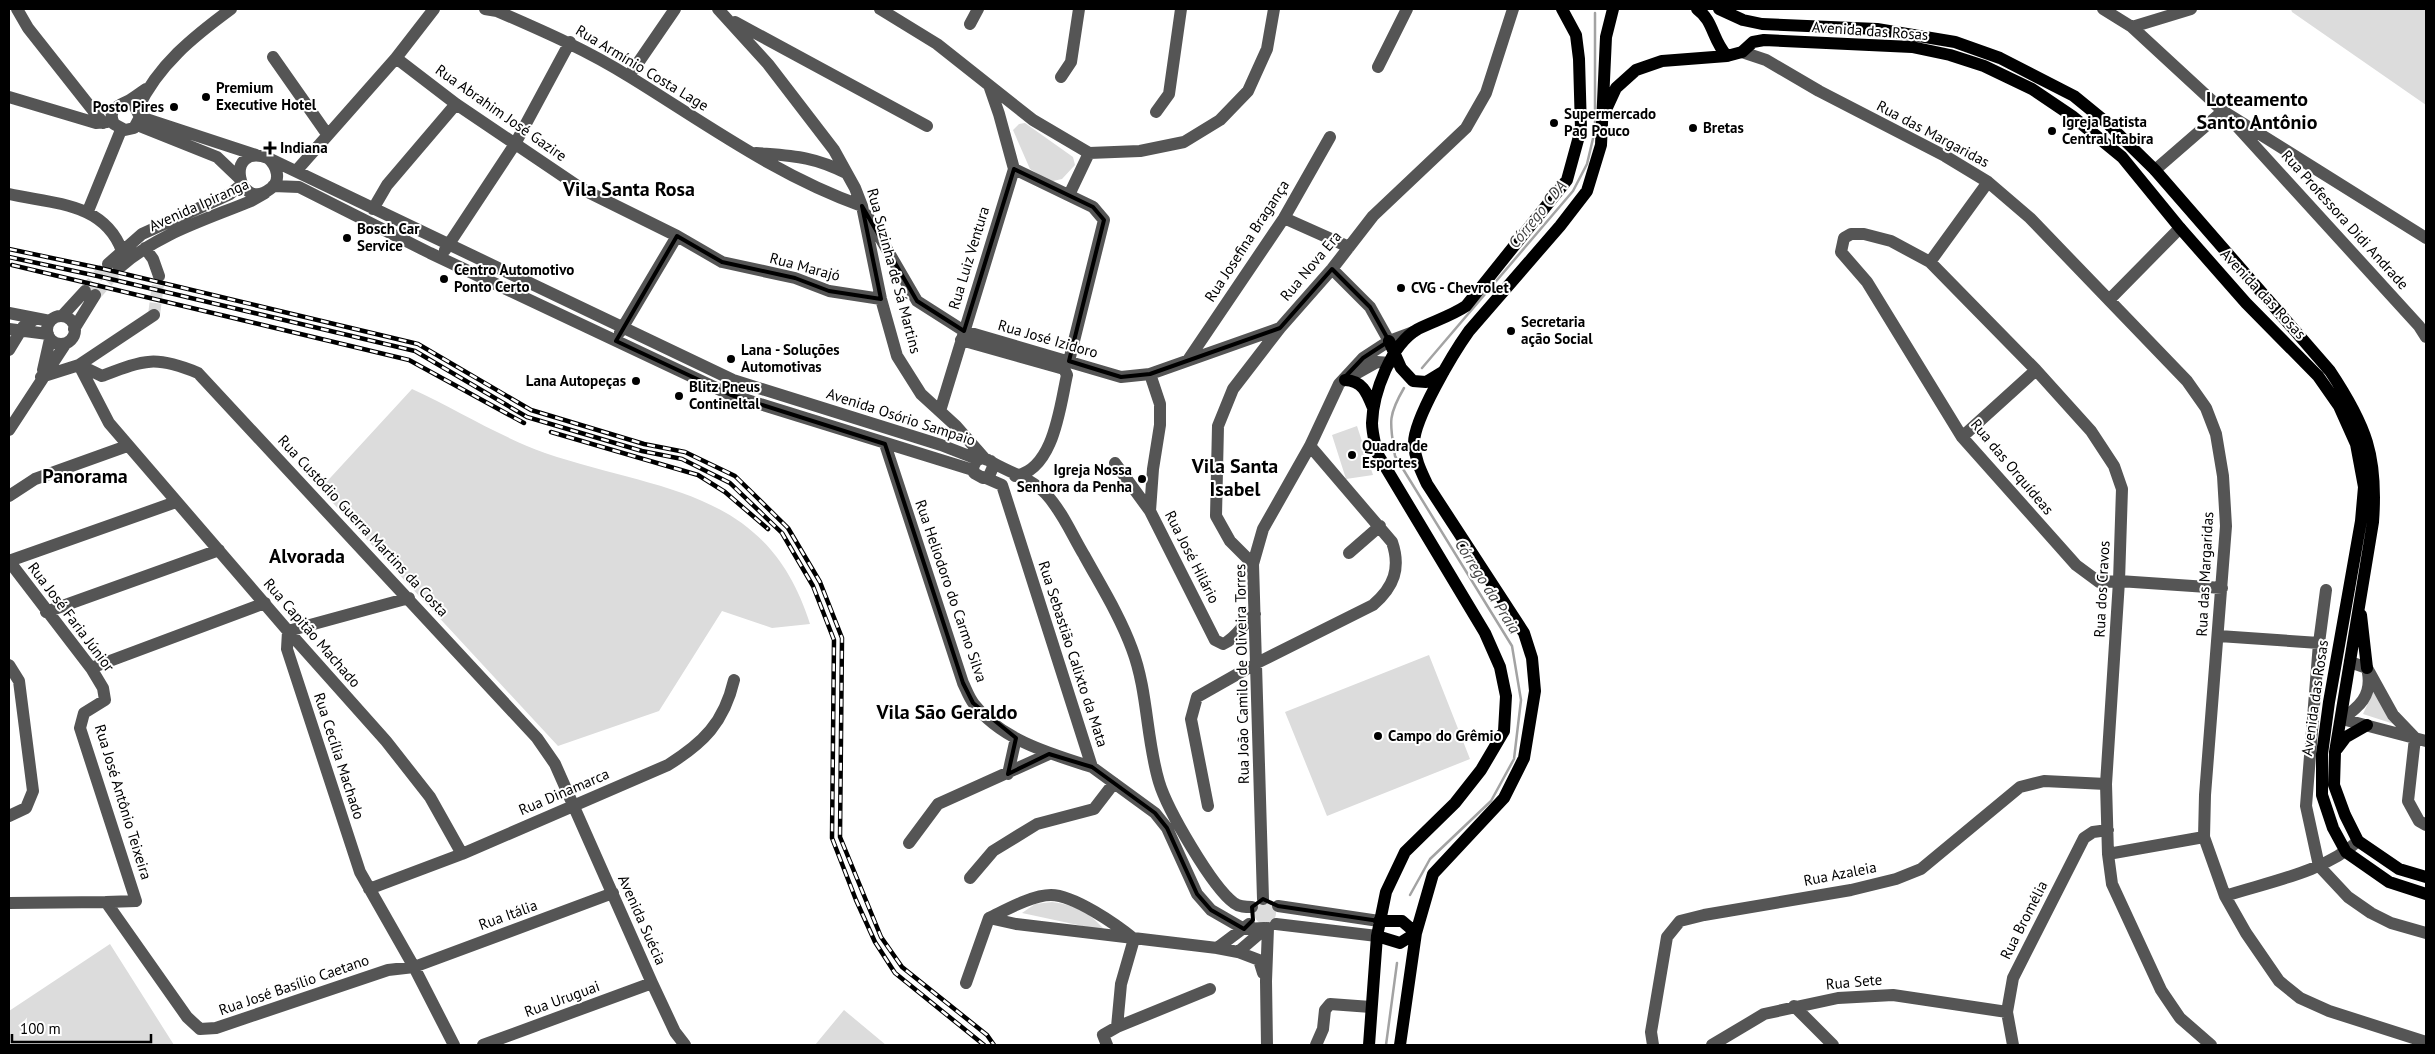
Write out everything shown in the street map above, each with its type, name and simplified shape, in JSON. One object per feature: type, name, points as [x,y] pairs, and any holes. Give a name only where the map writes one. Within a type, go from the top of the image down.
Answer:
[{"type":"main road","points":[[1369,1045],[1377,936],[1386,892],[1405,852],[1455,803],[1486,762],[1504,730],[1506,696],[1500,667],[1485,633],[1377,453],[1372,425],[1373,408],[1381,380],[1395,362],[1403,341],[1417,330],[1452,315],[1466,306],[1566,180],[1581,130],[1579,59],[1576,35],[1562,9]]},
{"type":"main road","points":[[1400,1045],[1416,933],[1433,874],[1504,798],[1524,758],[1536,691],[1532,658],[1524,633],[1427,484],[1416,460],[1414,442],[1420,420],[1444,371],[1469,331],[1560,226],[1587,191],[1599,154],[1604,114],[1606,37],[1613,9]]},
{"type":"main road","points":[[1697,9],[1708,19],[1718,46],[1727,56]]},
{"type":"main road","name":"Avenida das Rosas","points":[[1719,9],[1743,20],[1762,24],[1886,30],[1955,42],[1987,60],[2032,89],[2097,136],[2122,157],[2180,228],[2246,303],[2318,376],[2338,406],[2356,444],[2364,487],[2361,521],[2329,702],[2322,754],[2322,795],[2333,828],[2346,852],[2389,882],[2426,894]]},
{"type":"main road","points":[[1743,20],[1748,46]]},
{"type":"main road","name":"Avenida das Rosas","points":[[1604,114],[1616,88],[1636,70],[1662,61],[1727,56],[1764,40],[1912,47],[1987,60],[2039,77],[2074,96],[2107,123],[2155,170],[2240,270],[2330,371],[2350,401],[2369,443],[2376,488],[2373,522],[2335,752],[2334,785],[2345,815],[2358,841],[2398,869],[2426,877]]},
{"type":"main road","points":[[2214,265],[2229,264],[2240,270]]},
{"type":"main road","points":[[2246,303],[2261,303],[2268,300]]},
{"type":"main road","points":[[1389,341],[1395,362],[1413,381],[1426,382],[1444,371]]},
{"type":"main road","points":[[1342,382],[1354,382],[1364,388],[1373,408]]},
{"type":"main road","points":[[2360,596],[2367,668]]},
{"type":"main road","points":[[2334,667],[2341,662],[2350,662]]},
{"type":"main road","points":[[2329,702],[2332,711],[2342,718]]},
{"type":"main road","points":[[2335,752],[2346,737],[2367,725]]},
{"type":"main road","points":[[1379,921],[1402,921],[1416,933]]},
{"type":"main road","points":[[1377,936],[1400,943],[1416,933]]},
{"type":"street","points":[[17,9],[28,28],[94,112],[121,130],[130,130],[131,112],[158,74],[192,38],[231,9]]},
{"type":"street","points":[[297,170],[396,58],[434,9]]},
{"type":"street","name":"Rua Armínio Costa Lage","points":[[485,9],[497,12],[570,42],[629,76],[749,153],[844,200],[862,206]]},
{"type":"street","points":[[629,76],[675,9]]},
{"type":"street","name":"Rua Suzinha de Sá Martins","points":[[718,9],[768,64],[834,150],[855,188],[862,206],[881,299],[897,356],[920,394],[956,426],[970,443],[981,462]]},
{"type":"street","points":[[880,9],[937,44],[988,86],[1034,120],[1089,153],[1140,151],[1184,142],[1220,120],[1248,91],[1267,49],[1274,9]]},
{"type":"street","points":[[970,24],[978,9]]},
{"type":"street","points":[[1061,76],[1071,62],[1079,9]]},
{"type":"street","points":[[1156,112],[1169,94],[1181,9]]},
{"type":"street","points":[[1378,67],[1407,9]]},
{"type":"street","name":"Rua Nova Era","points":[[1253,564],[1230,542],[1216,516],[1218,426],[1233,389],[1280,328],[1332,269],[1373,216],[1466,128],[1486,93],[1513,9]]},
{"type":"street","name":"Rua Professora Didi Andrade","points":[[2103,9],[2132,27],[2223,111],[2419,326],[2426,337]]},
{"type":"street","points":[[2132,27],[2191,9]]},
{"type":"street","points":[[729,19],[927,126]]},
{"type":"street","points":[[430,253],[442,252],[449,246],[515,144],[570,42]]},
{"type":"street","name":"Rua das Margaridas","points":[[1748,46],[1766,60],[1819,91],[1945,156],[1988,182],[2030,218],[2110,300],[2187,381],[2206,408],[2216,434],[2223,476],[2226,526],[2219,636],[2205,795],[2204,838],[2225,896],[2246,933],[2279,981],[2300,998],[2329,1011],[2425,1041]]},
{"type":"street","points":[[273,57],[327,134]]},
{"type":"street","name":"Rua Abrahim José Gazire","points":[[396,58],[456,104],[582,189],[677,236],[722,262]]},
{"type":"street","points":[[988,86],[999,114],[1014,168],[1093,207],[1104,220],[1069,362]]},
{"type":"street","points":[[9,97],[96,123],[108,121],[131,112]]},
{"type":"street","points":[[373,209],[387,184],[456,104]]},
{"type":"street","points":[[999,114],[1017,108]]},
{"type":"street","points":[[2155,170],[2223,111],[2426,238]]},
{"type":"street","points":[[76,116],[94,112],[131,112],[217,157],[251,192],[257,194],[271,188],[276,181],[276,168],[262,157],[245,161],[239,172],[241,181]]},
{"type":"street","name":"Avenida Osório Sampaio","points":[[131,112],[297,170],[449,246],[623,326],[733,380],[941,445],[981,462],[1021,475],[1046,493],[1060,512],[1133,649],[1141,681],[1152,755],[1159,784],[1172,810],[1209,875],[1224,894],[1236,905],[1252,907]]},
{"type":"street","points":[[88,211],[121,130]]},
{"type":"street","name":"Rua Josefina Bragança","points":[[1188,360],[1284,218],[1330,138]]},
{"type":"street","points":[[826,163],[834,150]]},
{"type":"street","name":"Rua Armínio Costa Lage","points":[[749,153],[799,156],[826,163],[846,173]]},
{"type":"street","points":[[1069,195],[1089,153]]},
{"type":"street","points":[[789,173],[792,162],[799,156]]},
{"type":"street","name":"Rua Luiz Ventura","points":[[940,412],[1014,168]]},
{"type":"street","name":"Avenida Ipiranga","points":[[241,181],[230,194],[142,234],[122,251],[114,266],[164,236],[252,201],[271,188]]},
{"type":"street","points":[[1930,262],[1988,182]]},
{"type":"street","name":"Avenida Osório Sampaio","points":[[271,188],[299,187],[430,253],[731,395],[885,444],[981,462]]},
{"type":"street","points":[[844,200],[853,195],[855,188]]},
{"type":"street","points":[[9,194],[88,211],[105,224],[116,237],[122,251]]},
{"type":"street","name":"Rua José Izidoro","points":[[862,206],[917,301],[962,336],[1069,362],[1121,378],[1150,374],[1280,328]]},
{"type":"street","points":[[1284,218],[1348,247]]},
{"type":"street","points":[[2110,300],[2180,228]]},
{"type":"street","name":"Rua dos Cravos","points":[[1851,234],[1864,234],[1891,241],[1930,262],[2036,370],[2091,431],[2114,466],[2122,489],[2120,581],[2106,784],[2108,854],[2112,884],[2160,990],[2180,1018],[2211,1045]]},
{"type":"street","name":"Rua das Orquídeas","points":[[1851,234],[1844,238],[1841,252],[1867,282],[1962,437],[2076,565],[2099,582],[2120,581],[2222,588]]},
{"type":"street","points":[[616,341],[677,236]]},
{"type":"street","points":[[145,248],[153,259],[159,276]]},
{"type":"street","name":"Rua Marajó","points":[[722,262],[795,278],[829,291],[881,299]]},
{"type":"street","points":[[1332,269],[1370,307],[1389,341]]},
{"type":"street","points":[[9,313],[50,321],[62,316],[90,293],[74,328],[72,337],[41,377],[9,430]]},
{"type":"street","points":[[41,377],[79,365],[154,315]]},
{"type":"street","points":[[62,316],[70,320],[74,328]]},
{"type":"street","points":[[9,350],[14,330],[35,319]]},
{"type":"street","points":[[41,377],[49,337],[50,321]]},
{"type":"street","points":[[14,330],[49,337],[57,344],[66,343]]},
{"type":"street","name":"Rua João Camilo de Oliveira Torres","points":[[1263,899],[1256,614],[1253,564],[1263,529],[1310,446],[1342,382],[1363,358],[1389,341],[1417,330]]},
{"type":"street","points":[[962,336],[1064,369],[1067,375],[1050,447],[1039,462],[1021,475],[1010,477],[1002,485],[986,478],[992,471],[981,462]]},
{"type":"street","name":"Rua Custódio Guerra Martins da Costa","points":[[79,365],[102,376],[127,366],[156,360],[173,362],[198,373],[538,738],[554,764],[574,806]]},
{"type":"street","points":[[1342,382],[1378,362],[1395,362]]},
{"type":"street","name":"Rua Capitão Machado","points":[[79,365],[109,423],[127,446],[392,748],[430,797],[462,854]]},
{"type":"street","points":[[1962,437],[2036,370]]},
{"type":"street","name":"Rua José Hilário","points":[[1150,374],[1160,404],[1160,425],[1153,469],[1150,511],[1215,640],[1223,644],[1231,640],[1246,620],[1256,614]]},
{"type":"street","points":[[941,445],[951,439],[956,432],[956,426]]},
{"type":"street","name":"Rua Heliodoro do Carmo Silva","points":[[885,444],[963,683],[973,704],[1016,738],[1049,754],[1092,767]]},
{"type":"street","points":[[9,496],[35,479],[127,446]]},
{"type":"street","points":[[1208,806],[1191,719],[1197,697],[1257,663],[1373,605],[1387,593],[1395,578],[1397,555],[1392,542],[1310,446]]},
{"type":"street","points":[[1115,463],[1150,511]]},
{"type":"street","name":"Rua Sebastião Calixto da Mata","points":[[1002,485],[1092,767],[1155,813],[1167,828],[1198,894],[1211,910],[1248,925]]},
{"type":"street","points":[[9,561],[176,502]]},
{"type":"street","points":[[1349,553],[1380,526]]},
{"type":"street","points":[[46,612],[219,550]]},
{"type":"street","name":"Rua José Faria Júnior","points":[[9,561],[46,612],[91,668],[103,688],[104,700],[84,713]]},
{"type":"street","points":[[2326,590],[2319,643],[2306,806],[2319,866],[2348,897],[2371,913],[2391,923],[2426,934]]},
{"type":"street","points":[[288,631],[409,598]]},
{"type":"street","points":[[91,668],[265,603]]},
{"type":"street","name":"Rua Cecília Machado","points":[[288,631],[287,650],[360,872],[369,889]]},
{"type":"street","points":[[2219,636],[2319,643]]},
{"type":"street","points":[[2350,662],[2367,668],[2393,715],[2421,740]]},
{"type":"street","points":[[9,665],[19,681],[34,791],[26,808],[9,816]]},
{"type":"street","points":[[2342,718],[2355,709],[2368,693],[2369,679],[2367,668]]},
{"type":"street","name":"Rua Dinamarca","points":[[369,889],[462,854],[668,765],[694,748],[712,729],[729,701],[734,680]]},
{"type":"street","name":"Rua José Antônio Teixeira","points":[[84,713],[80,728],[136,901],[106,902]]},
{"type":"street","points":[[2342,718],[2421,740]]},
{"type":"street","points":[[1008,774],[1016,738]]},
{"type":"street","points":[[2421,740],[2408,800],[2419,821],[2426,825]]},
{"type":"street","points":[[910,843],[938,804],[1049,754]]},
{"type":"street","name":"Rua Azaleia","points":[[1653,1045],[1651,1032],[1668,937],[1680,921],[1704,915],[1851,890],[1896,879],[1921,869],[2020,787],[2044,781],[2106,784]]},
{"type":"street","points":[[970,878],[993,852],[1037,824],[1094,809],[1114,783]]},
{"type":"street","name":"Avenida Suécia","points":[[574,806],[652,983],[675,1032],[684,1045]]},
{"type":"street","name":"Rua Bromélia","points":[[2013,1045],[2007,1012],[2013,978],[2084,838],[2093,832],[2108,830]]},
{"type":"street","points":[[2108,854],[2204,838]]},
{"type":"street","points":[[2225,896],[2319,866],[2346,852],[2358,841]]},
{"type":"street","points":[[369,889],[414,967],[454,1045]]},
{"type":"street","name":"Rua Itália","points":[[414,967],[613,893]]},
{"type":"street","points":[[966,983],[990,918],[1023,902],[1051,895],[1078,903],[1112,921],[1134,939]]},
{"type":"street","points":[[1238,952],[1252,940],[1269,927],[1280,915],[1278,906],[1272,900],[1263,899],[1252,907],[1248,925],[1252,940],[1266,980]]},
{"type":"street","points":[[9,903],[106,902]]},
{"type":"street","name":"Rua José Basílio Caetano","points":[[106,902],[187,1017],[200,1029],[216,1028],[388,970],[414,967]]},
{"type":"street","points":[[1016,924],[1015,915],[1023,902]]},
{"type":"street","points":[[1278,906],[1379,921]]},
{"type":"street","points":[[990,918],[1016,924],[1217,948],[1238,952],[1259,960]]},
{"type":"street","points":[[1217,948],[1248,925],[1377,936]]},
{"type":"street","points":[[1267,1045],[1266,980],[1269,927]]},
{"type":"street","points":[[1117,1027],[1121,984],[1134,939]]},
{"type":"street","name":"Rua Uruguai","points":[[483,1045],[652,983]]},
{"type":"street","points":[[1107,1045],[1103,1036],[1117,1027],[1210,990]]},
{"type":"street","name":"Rua Sete","points":[[1712,1045],[1764,1014],[1838,998],[1893,995],[2007,1012]]},
{"type":"street","points":[[1316,1045],[1323,1029],[1325,1010],[1330,1004],[1371,1007]]},
{"type":"street","points":[[1794,1006],[1833,1045]]},
{"type":"street","points":[[2409,1045],[2425,1041]]},
{"type":"highlighted area","points":[[1014,169],[1093,207],[1104,220],[1069,361],[1121,377],[1150,374],[1280,328],[1332,269],[1370,307],[1389,341],[1363,358],[1345,377],[1360,384],[1368,394],[1377,453],[1485,633],[1500,667],[1506,696],[1504,731],[1481,770],[1455,803],[1405,852],[1386,892],[1379,921],[1278,906],[1263,899],[1252,907],[1253,920],[1244,929],[1211,910],[1197,894],[1167,828],[1155,813],[1092,767],[1049,754],[1008,774],[1016,738],[973,703],[963,683],[885,444],[731,395],[616,341],[677,236],[722,262],[795,278],[829,291],[881,299],[862,206],[917,301],[964,331]]},
{"type":"shaded area","points":[[2291,9],[2426,9],[2426,105],[2292,12]]},
{"type":"shaded area","points":[[1025,123],[1073,157],[1075,165],[1062,179],[1053,181],[1044,178],[1030,169],[1013,130],[1019,124]]},
{"type":"shaded area","points":[[412,389],[494,431],[545,453],[668,488],[704,502],[737,520],[766,545],[791,579],[810,624],[772,628],[722,611],[659,711],[558,746],[320,489]]},
{"type":"shaded area","name":"Quadra de Esportes","points":[[1357,426],[1373,475],[1346,479],[1332,435]]},
{"type":"shaded area","name":"Campo do Grêmio","points":[[1429,655],[1470,759],[1327,816],[1285,712]]},
{"type":"shaded area","points":[[2374,690],[2394,724],[2363,714]]},
{"type":"shaded area","points":[[1052,902],[1082,910],[1106,931],[1022,913],[1035,904]]},
{"type":"shaded area","points":[[1265,902],[1275,909],[1276,913],[1269,923],[1265,924],[1255,917],[1254,913],[1261,903]]},
{"type":"shaded area","points":[[110,944],[174,1045],[9,1045],[9,1011]]},
{"type":"shaded area","points":[[844,1010],[886,1045],[815,1045]]},
{"type":"waterway","name":"Córrego CDA","points":[[1422,368],[1573,191],[1587,164],[1595,130],[1595,13]]},
{"type":"waterway","name":"Córrego da Praia","points":[[1404,388],[1395,406],[1391,421],[1395,456],[1512,646],[1521,700],[1514,759],[1491,801],[1430,859],[1410,895]]},
{"type":"waterway","name":"Córrego da Praia","points":[[1386,1045],[1397,963]]},
{"type":"tunnel","points":[[85,291],[108,264]]},
{"type":"tunnel","points":[[95,295],[119,268]]},
{"type":"tunnel","points":[[154,315],[159,276]]},
{"type":"railway","points":[[9,249],[104,269],[418,344],[531,410],[644,444],[685,452],[735,476],[788,528],[820,582],[842,638],[840,837],[881,937],[902,967],[987,1035],[994,1045]]},
{"type":"railway","points":[[9,257],[415,351],[527,417],[642,451],[682,459],[730,483],[782,533],[813,586],[834,640],[832,838],[856,900],[875,942],[895,973],[984,1045]]},
{"type":"railway","points":[[12,265],[409,360],[524,423]]},
{"type":"railway","points":[[551,432],[698,475],[725,492],[768,529]]},
{"type":"place","name":"Premium Executive Hotel","points":[[206,97]]},
{"type":"place","name":"Posto Pires","points":[[174,107]]},
{"type":"place","name":"Supermercado Pag Pouco","points":[[1554,123]]},
{"type":"place","name":"Bretas","points":[[1693,128]]},
{"type":"place","name":"Igreja Batista Central Itabira","points":[[2052,131]]},
{"type":"place","name":"Indiana","points":[[270,148]]},
{"type":"place","name":"Bosch Car Service","points":[[347,238]]},
{"type":"place","name":"Centro Automotivo Ponto Certo","points":[[444,279]]},
{"type":"place","name":"CVG - Chevrolet","points":[[1401,288]]},
{"type":"place","name":"Secretaria ação Social","points":[[1511,331]]},
{"type":"place","name":"Lana - Soluções Automotivas","points":[[731,359]]},
{"type":"place","name":"Lana Autopeças","points":[[636,381]]},
{"type":"place","name":"Blitz Pneus Contineltal","points":[[679,396]]},
{"type":"place","name":"Quadra de Esportes","points":[[1352,455]]},
{"type":"place","name":"Igreja Nossa Senhora da Penha","points":[[1142,479]]},
{"type":"place","name":"Campo do Grêmio","points":[[1378,736]]},
{"type":"district","name":"Loteamento Santo Antônio","points":[[2257,110]]},
{"type":"district","name":"Vila Santa Rosa","points":[[629,189]]},
{"type":"district","name":"Panorama","points":[[85,476]]},
{"type":"district","name":"Vila Santa Isabel","points":[[1235,478]]},
{"type":"district","name":"Alvorada","points":[[307,556]]},
{"type":"district","name":"Vila São Geraldo","points":[[947,712]]}]
